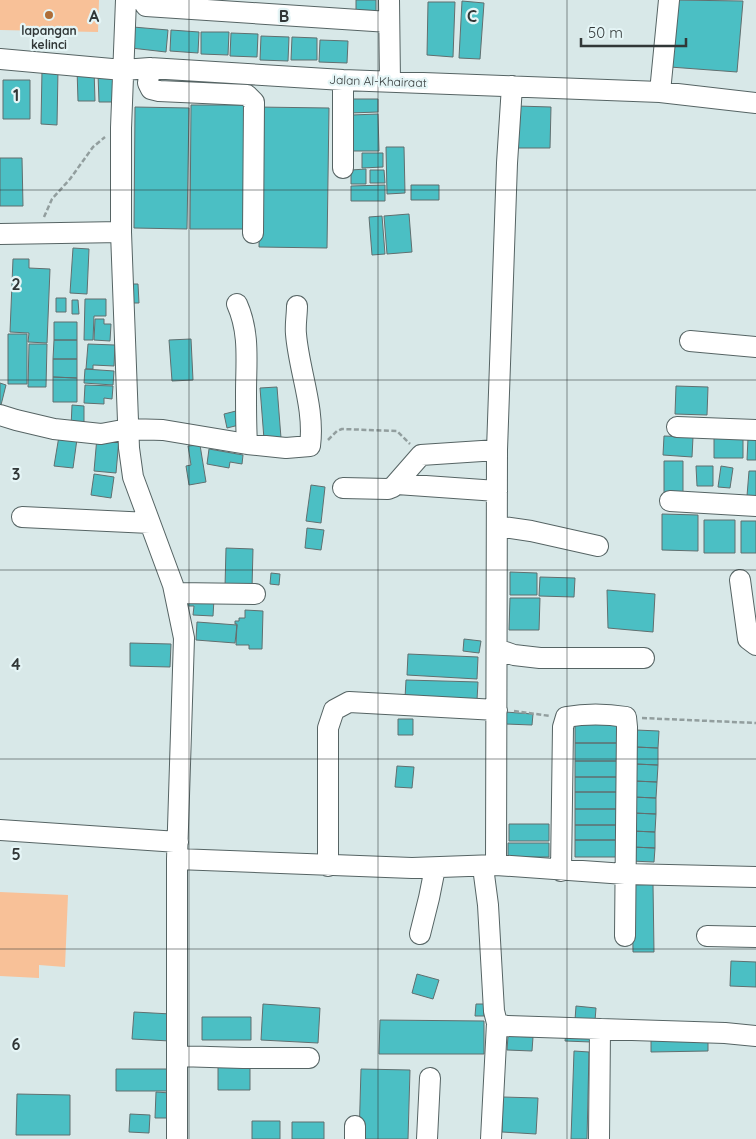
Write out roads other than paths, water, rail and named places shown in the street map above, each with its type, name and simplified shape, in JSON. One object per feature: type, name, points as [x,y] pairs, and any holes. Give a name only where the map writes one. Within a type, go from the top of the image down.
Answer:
[{"type":"street","points":[[126,0],[121,128],[120,232],[128,429],[133,477],[175,592],[184,638],[178,851],[177,1139]]},
{"type":"street","points":[[142,0],[146,6],[388,22]]},
{"type":"street","points":[[389,0],[390,81]]},
{"type":"street","points":[[660,92],[669,0]]},
{"type":"street","name":"Jalan Al-Khairaat","points":[[0,60],[123,70],[150,68],[343,80],[660,92],[756,102]]},
{"type":"street","points":[[150,68],[148,84],[151,89],[247,95],[254,102],[253,233]]},
{"type":"street","points":[[343,80],[343,168]]},
{"type":"street","points":[[490,1139],[496,1023],[488,906],[497,710],[497,450],[512,86]]},
{"type":"street","points":[[0,234],[120,232]]},
{"type":"street","points":[[237,304],[244,320],[247,346],[247,444]]},
{"type":"street","points":[[0,415],[54,429],[101,434],[128,429],[163,430],[247,444],[286,448],[310,446],[312,433],[295,332],[297,306]]},
{"type":"street","points":[[690,341],[756,347]]},
{"type":"street","points":[[678,427],[756,430]]},
{"type":"street","points":[[343,488],[388,489],[397,484],[421,455],[497,450]]},
{"type":"street","points":[[397,484],[497,491]]},
{"type":"street","points":[[670,501],[756,506]]},
{"type":"street","points":[[22,517],[150,523]]},
{"type":"street","points":[[497,526],[531,531],[598,546]]},
{"type":"street","points":[[740,580],[748,639],[756,645]]},
{"type":"street","points":[[175,592],[255,594]]},
{"type":"street","points":[[497,649],[514,656],[540,658],[644,658]]},
{"type":"street","points":[[328,866],[328,728],[334,710],[349,702],[497,710]]},
{"type":"street","points":[[562,871],[563,727],[566,718],[575,716],[616,716],[626,718],[625,936]]},
{"type":"street","points":[[0,830],[328,866],[435,868],[489,866],[625,874],[756,876]]},
{"type":"street","points":[[420,934],[430,898],[435,868]]},
{"type":"street","points":[[707,936],[756,937]]},
{"type":"street","points":[[496,1023],[506,1026],[725,1033],[756,1036]]},
{"type":"street","points":[[599,1139],[600,1029]]},
{"type":"street","points":[[177,1056],[309,1058]]},
{"type":"street","points":[[427,1139],[430,1078]]},
{"type":"place","name":"lapangan kelinci","points":[[49,15]]}]
